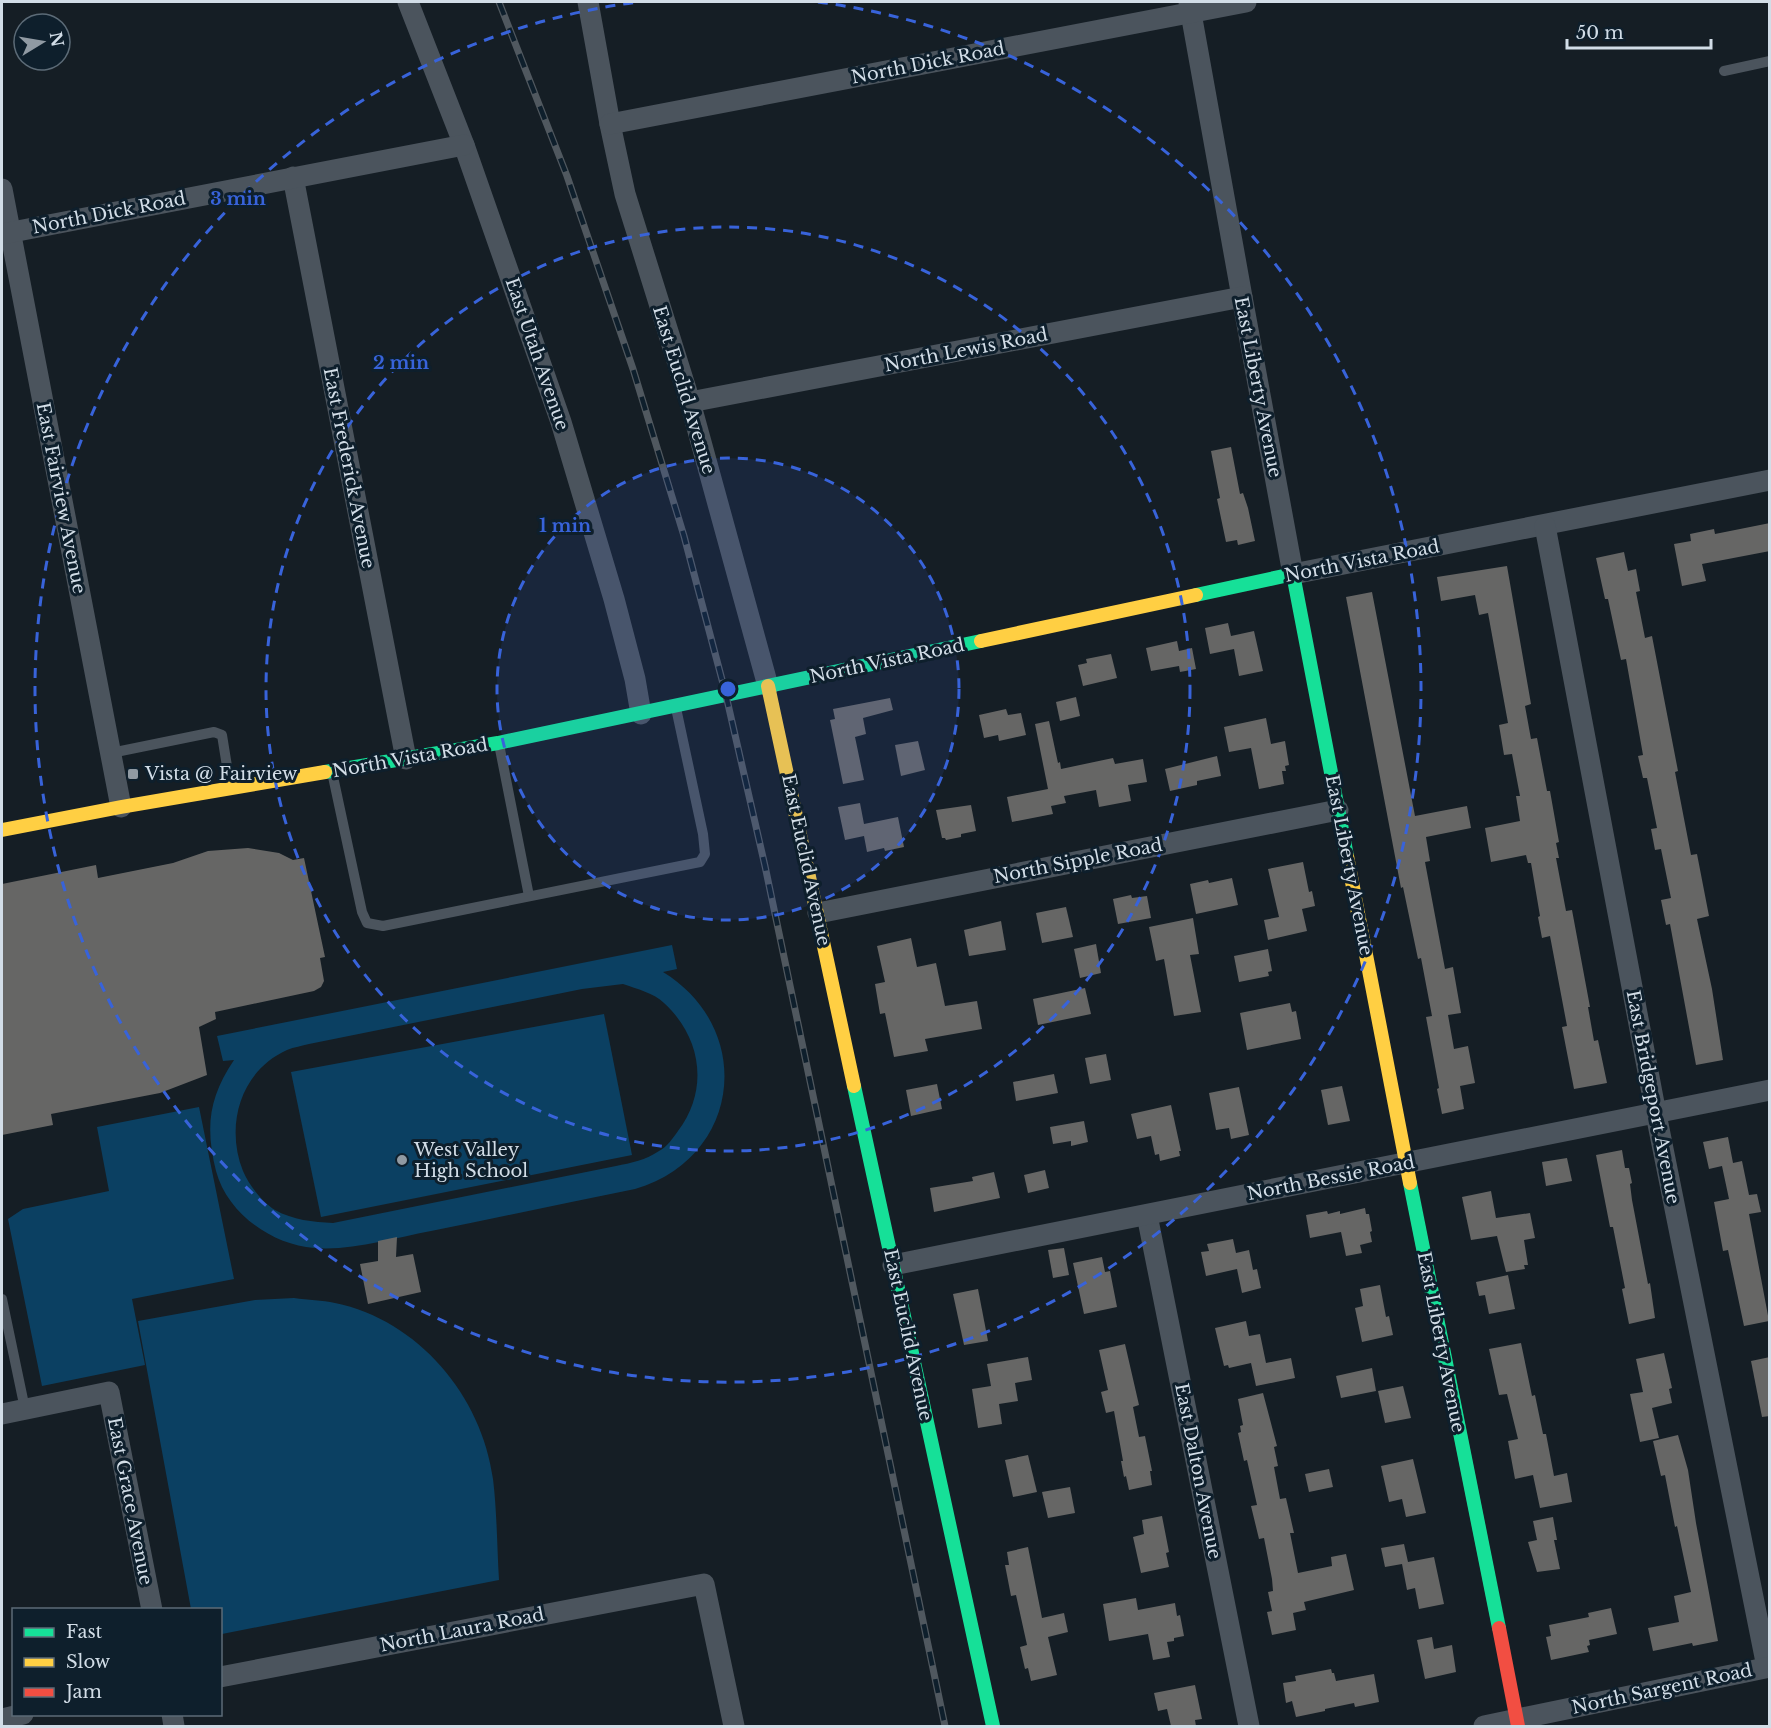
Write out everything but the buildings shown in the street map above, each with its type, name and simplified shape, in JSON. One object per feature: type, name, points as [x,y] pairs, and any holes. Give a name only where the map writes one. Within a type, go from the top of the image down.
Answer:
[{"type":"street","name":"East Utah Avenue","points":[[408,2],[464,145],[561,422],[614,599],[635,679],[641,714]]},
{"type":"street","name":"East Euclid Avenue","points":[[588,2],[610,124],[635,229],[690,402],[768,686],[993,1726]]},
{"type":"street","name":"North Dick Road","points":[[610,124],[1190,7],[1246,2]]},
{"type":"street","name":"East Liberty Avenue","points":[[1190,7],[1293,574],[1517,1723]]},
{"type":"street","name":"North Dick Road","points":[[5,233],[464,145]]},
{"type":"street","name":"East Frederick Avenue","points":[[293,177],[406,759]]},
{"type":"street","name":"East Fairview Avenue","points":[[2,189],[5,233],[121,807]]},
{"type":"street","name":"North Lewis Road","points":[[690,402],[1242,297]]},
{"type":"street","name":"North Vista Road","points":[[2,830],[121,807],[498,743],[1293,574],[1770,480]]},
{"type":"street","name":"East Bridgeport Avenue","points":[[1545,526],[1656,1114],[1768,1667]]},
{"type":"street","name":"North Sipple Road","points":[[818,913],[1338,810]]},
{"type":"street","name":"North Bessie Road","points":[[893,1265],[1770,1090]]},
{"type":"street","name":"East Dalton Avenue","points":[[1147,1215],[1249,1726]]},
{"type":"street","name":"East Grace Avenue","points":[[25,1409],[109,1392],[152,1608]]},
{"type":"street","points":[[2,1414],[25,1409]]},
{"type":"street","name":"North Laura Road","points":[[222,1677],[704,1584],[734,1726]]},
{"type":"street","name":"North Sargent Road","points":[[1484,1726],[1517,1723],[1768,1667]]},
{"type":"lane","points":[[1724,71],[1770,61]]},
{"type":"lane","points":[[332,772],[362,912],[367,923],[383,926],[700,862],[705,854],[703,834],[676,707]]},
{"type":"lane","points":[[111,753],[214,732],[222,735],[231,789]]},
{"type":"lane","points":[[498,743],[529,896]]},
{"type":"lane","points":[[2,1299],[25,1409]]},
{"type":"shaded area","points":[[672,945],[677,969],[663,972],[693,996],[713,1026],[723,1058],[724,1090],[715,1122],[697,1150],[670,1173],[635,1189],[373,1243],[343,1248],[314,1248],[283,1241],[253,1224],[230,1200],[222,1186],[216,1171],[210,1126],[214,1100],[234,1060],[223,1061],[217,1036]],"holes":[[[623,984],[655,997],[677,1017],[687,1032],[697,1065],[694,1099],[688,1115],[667,1145],[649,1157],[622,1165],[333,1223],[303,1220],[275,1210],[261,1198],[243,1171],[236,1136],[241,1102],[258,1071],[271,1059],[287,1050],[582,989]]]},
{"type":"shaded area","points":[[604,1014],[632,1155],[321,1217],[291,1072]]},
{"type":"shaded area","points":[[199,1107],[234,1279],[132,1299],[145,1365],[42,1386],[8,1219],[23,1209],[109,1191],[97,1127]]},
{"type":"shaded area","points":[[294,1298],[325,1301],[365,1312],[393,1326],[419,1344],[441,1366],[460,1391],[475,1419],[486,1448],[493,1479],[499,1580],[222,1634],[222,1608],[191,1608],[138,1321],[255,1300]]},
{"type":"railway","points":[[499,2],[567,176],[633,369],[684,536],[725,691],[765,866],[945,1726]]},
{"type":"traffic: fast","points":[[1196,595],[1293,574],[1347,856]]},
{"type":"traffic: fast","points":[[325,772],[498,743],[981,641]]},
{"type":"traffic: fast","points":[[854,1086],[993,1726]]},
{"type":"traffic: fast","points":[[1410,1183],[1499,1628]]},
{"type":"traffic: slow","points":[[981,641],[1196,595]]},
{"type":"traffic: slow","points":[[768,686],[854,1086]]},
{"type":"traffic: slow","points":[[2,830],[325,772]]},
{"type":"traffic: slow","points":[[1347,856],[1410,1183]]},
{"type":"traffic: jam","points":[[1499,1628],[1518,1726]]},
{"type":"place","name":"Vista @ Fairview","points":[[133,774]]},
{"type":"place","name":"West Valley High School","points":[[402,1160]]}]
